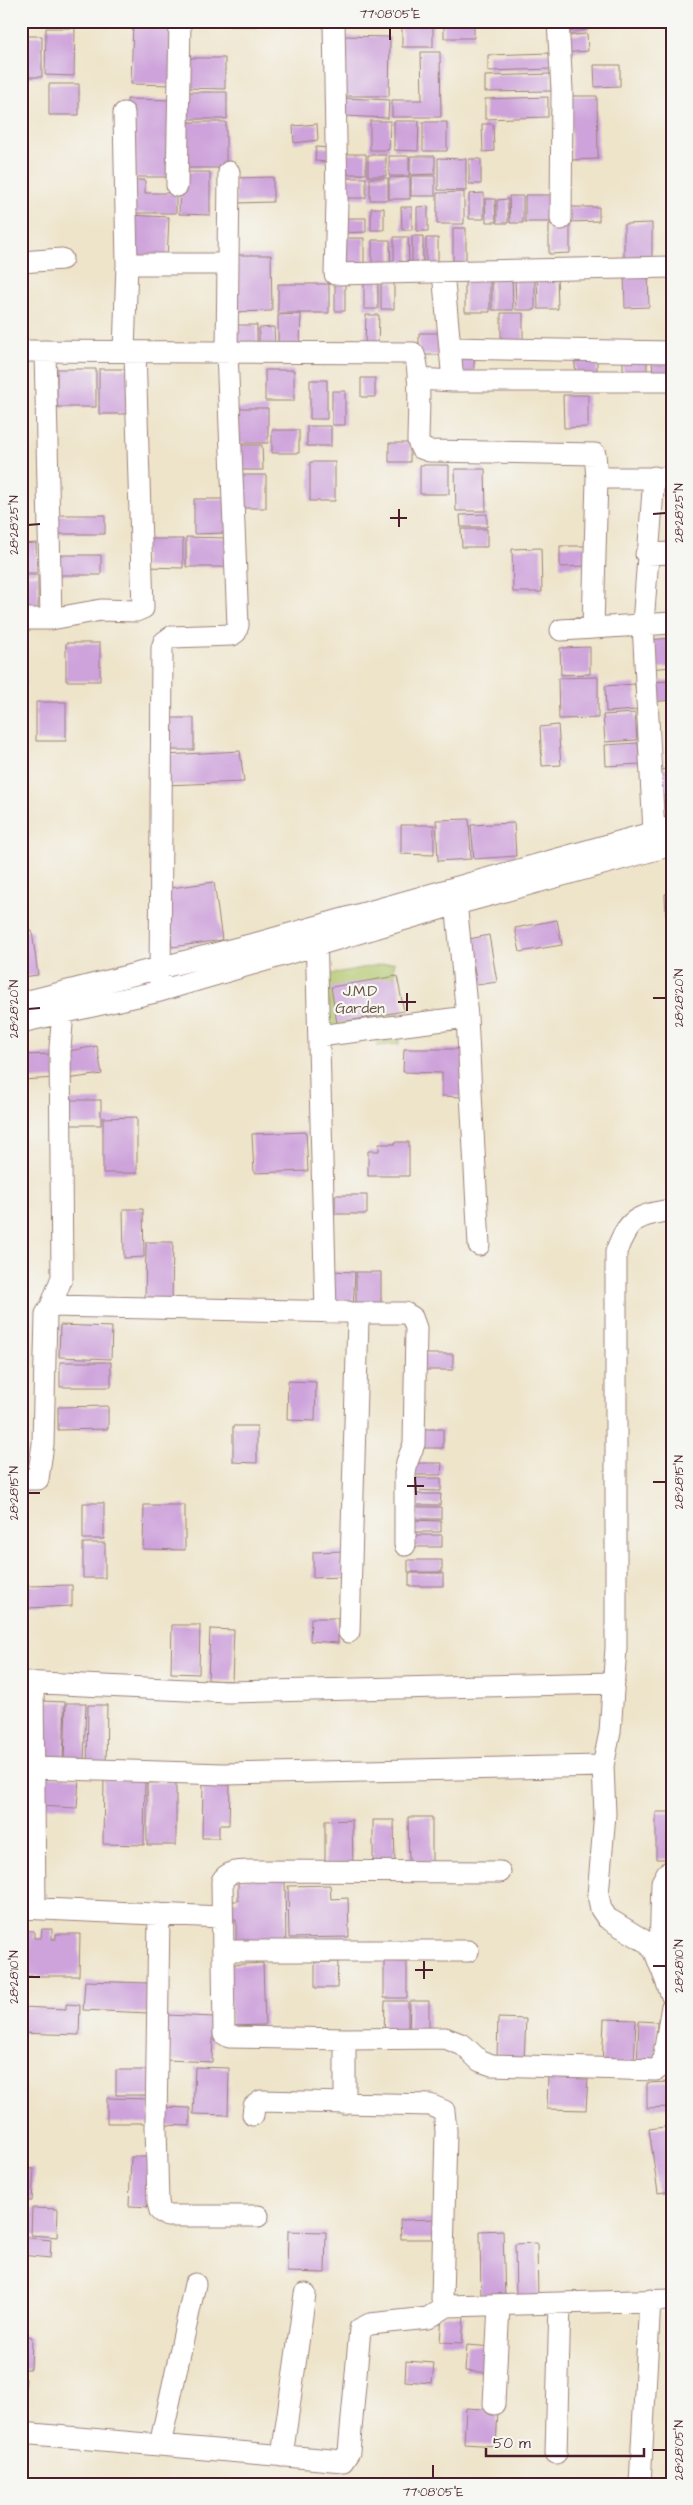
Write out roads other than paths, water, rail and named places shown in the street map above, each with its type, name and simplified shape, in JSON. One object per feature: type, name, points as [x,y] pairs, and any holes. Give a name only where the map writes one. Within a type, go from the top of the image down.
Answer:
[{"type":"street","points":[[177,186],[180,21]]},
{"type":"street","points":[[334,21],[337,201],[335,274],[672,267]]},
{"type":"street","points":[[558,21],[562,90],[561,219]]},
{"type":"street","points":[[21,619],[51,619],[87,611],[136,611],[143,608],[126,264],[124,113]]},
{"type":"street","points":[[160,991],[162,648],[164,642],[171,637],[232,635],[236,632],[238,625],[227,352],[229,172]]},
{"type":"street","points":[[21,262],[62,259]]},
{"type":"street","points":[[126,264],[228,264]]},
{"type":"street","points":[[443,272],[453,381]]},
{"type":"street","points":[[450,348],[672,352]]},
{"type":"street","points":[[21,351],[411,352],[416,356],[418,441],[421,448],[428,451],[592,453],[596,456],[598,478],[593,628]]},
{"type":"street","points":[[45,351],[51,619]]},
{"type":"street","points":[[418,379],[453,381],[672,380]]},
{"type":"street","points":[[21,1022],[160,991],[316,937],[456,896],[663,830],[642,624],[646,554],[663,478],[598,478]]},
{"type":"street","points":[[646,554],[672,553]]},
{"type":"street","points":[[561,630],[672,623]]},
{"type":"street","points":[[456,896],[672,845]]},
{"type":"street","points":[[456,896],[467,1017],[479,1245]]},
{"type":"street","points":[[21,1003],[160,968],[316,937]]},
{"type":"street","points":[[316,937],[326,1312]]},
{"type":"street","points":[[21,1479],[38,1479],[43,1444],[46,1314],[51,1306],[62,1276],[60,1048],[63,1012]]},
{"type":"street","points":[[319,1036],[467,1017]]},
{"type":"street","points":[[662,1952],[607,1918],[601,1909],[598,1895],[605,1814],[603,1766],[610,1732],[616,1648],[616,1252],[622,1233],[631,1221],[672,1210]]},
{"type":"street","points":[[51,1306],[405,1313],[412,1317],[416,1328],[414,1444],[407,1462],[405,1474],[405,1545]]},
{"type":"street","points":[[349,1632],[358,1320],[352,1313]]},
{"type":"street","points":[[221,1917],[28,1908],[34,1768],[27,1683],[228,1692],[614,1683]]},
{"type":"street","points":[[34,1768],[223,1774],[603,1766]]},
{"type":"street","points":[[672,1871],[666,1873],[662,1882],[662,1952],[672,1996]]},
{"type":"street","points":[[500,1872],[232,1872],[225,1876],[222,1881],[221,1917],[224,2034],[229,2037],[448,2038],[463,2045],[480,2062],[492,2065],[656,2070],[662,2066],[672,2006]]},
{"type":"street","points":[[159,1914],[156,2127],[158,2202],[160,2211],[167,2216],[258,2216]]},
{"type":"street","points":[[222,1951],[468,1951]]},
{"type":"street","points":[[345,2039],[345,2104]]},
{"type":"street","points":[[253,2115],[254,2106],[260,2101],[430,2105],[444,2110],[446,2131],[442,2300],[447,2306]]},
{"type":"street","points":[[160,2445],[195,2284]]},
{"type":"street","points":[[282,2456],[306,2294]]},
{"type":"street","points":[[640,2484],[650,2300]]},
{"type":"street","points":[[21,2433],[343,2460],[349,2452],[360,2329],[370,2324],[428,2318],[447,2306],[672,2300]]},
{"type":"street","points":[[556,2453],[560,2303]]},
{"type":"street","points":[[494,2404],[499,2305]]},
{"type":"park label","name":"J.M.D Garden","points":[[360,1000]]}]
